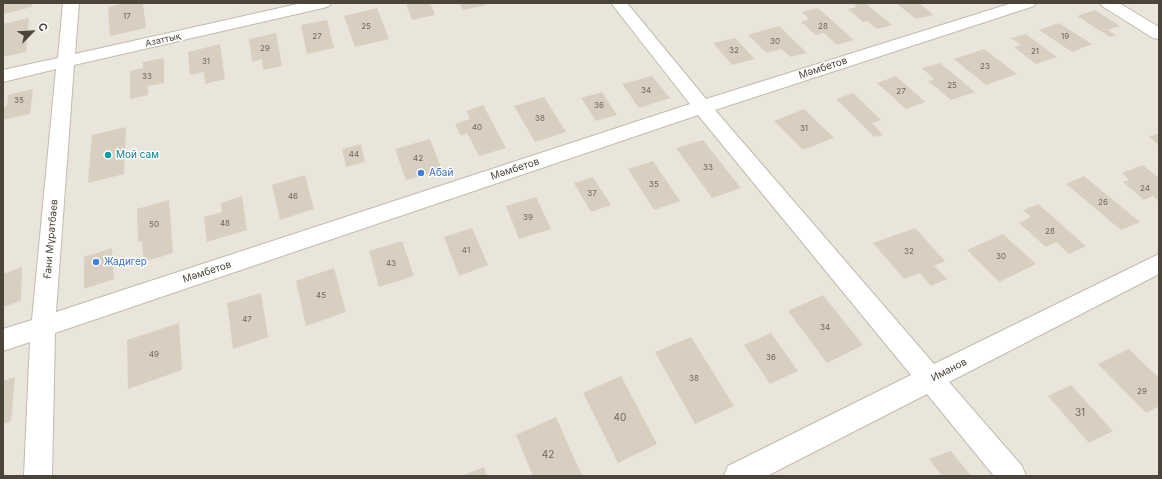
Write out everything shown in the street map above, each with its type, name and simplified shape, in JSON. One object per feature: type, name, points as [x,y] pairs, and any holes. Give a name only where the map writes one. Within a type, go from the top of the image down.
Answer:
[{"type":"street","name":"Ғани Мұратбаев","points":[[38,476],[43,327],[71,3]]},
{"type":"street","name":"Азаттық","points":[[3,76],[66,63],[323,3]]},
{"type":"street","points":[[619,3],[702,107],[1012,476]]},
{"type":"street","name":"Мәмбетов","points":[[3,340],[702,107],[1028,3]]},
{"type":"street","points":[[1108,3],[1159,34]]},
{"type":"street","name":"Иманов","points":[[738,476],[931,380],[1159,263]]},
{"type":"shaded area","points":[[3,3],[1159,3],[1159,476],[3,476]]},
{"type":"building","points":[[3,3],[32,3],[32,7],[3,14]]},
{"type":"building","points":[[125,3],[143,3],[146,28],[110,36],[108,7]]},
{"type":"building","points":[[406,3],[430,3],[435,15],[412,20]]},
{"type":"building","points":[[459,3],[484,3],[486,5],[463,10]]},
{"type":"building","points":[[852,3],[865,3],[892,25],[877,29],[867,21],[863,22],[848,9],[857,7]]},
{"type":"building","points":[[896,3],[919,3],[934,15],[916,19]]},
{"type":"building","points":[[377,8],[389,39],[355,47],[344,16]]},
{"type":"building","points":[[818,8],[854,40],[837,45],[824,33],[816,35],[801,22],[809,19],[802,12]]},
{"type":"building","points":[[1095,10],[1120,26],[1108,30],[1116,35],[1110,37],[1077,16]]},
{"type":"building","points":[[29,18],[26,52],[3,57],[3,24]]},
{"type":"building","points":[[327,20],[334,48],[307,54],[301,25]]},
{"type":"building","points":[[1059,23],[1092,44],[1072,52],[1039,30]]},
{"type":"building","points":[[779,26],[807,53],[791,57],[781,49],[767,53],[748,35]]},
{"type":"building","points":[[276,33],[282,66],[263,70],[262,59],[252,62],[249,39]]},
{"type":"building","points":[[1026,34],[1057,57],[1036,64],[1014,47],[1021,45],[1011,38]]},
{"type":"building","points":[[735,38],[755,59],[732,65],[713,43]]},
{"type":"building","points":[[220,44],[225,79],[205,84],[204,72],[190,75],[188,52]]},
{"type":"building","points":[[984,49],[1017,74],[986,85],[954,59]]},
{"type":"building","points":[[164,58],[164,83],[148,86],[148,95],[130,99],[130,71],[143,68],[143,62]]},
{"type":"building","points":[[940,63],[975,92],[951,100],[928,81],[934,79],[922,68]]},
{"type":"building","points":[[652,76],[670,98],[639,108],[622,84]]},
{"type":"building","points":[[896,76],[925,102],[906,109],[877,83]]},
{"type":"building","points":[[33,89],[30,114],[3,120],[3,107],[7,106],[8,95]]},
{"type":"building","points":[[602,92],[617,115],[596,121],[581,98]]},
{"type":"building","points":[[853,93],[881,120],[872,123],[883,135],[874,137],[836,99]]},
{"type":"building","points":[[544,97],[566,132],[535,142],[514,106]]},
{"type":"building","points":[[483,105],[506,148],[479,156],[467,133],[461,136],[455,124],[470,119],[466,111]]},
{"type":"building","points":[[804,109],[834,138],[803,150],[774,121]]},
{"type":"building","name":"Мой сам","points":[[126,127],[124,174],[88,183],[92,135]]},
{"type":"building","points":[[1159,133],[1159,145],[1149,137]]},
{"type":"building","points":[[430,139],[442,170],[406,180],[395,149]]},
{"type":"building","points":[[703,140],[741,188],[712,198],[676,148]]},
{"type":"building","points":[[361,144],[365,162],[346,167],[342,149]]},
{"type":"building","points":[[653,161],[680,201],[654,210],[628,169]]},
{"type":"building","points":[[1143,165],[1159,178],[1159,201],[1153,196],[1144,200],[1123,182],[1129,180],[1122,173]]},
{"type":"building","points":[[305,175],[314,209],[280,220],[272,185]]},
{"type":"building","points":[[1084,176],[1140,222],[1121,230],[1066,184]]},
{"type":"building","points":[[593,177],[611,205],[591,212],[574,183]]},
{"type":"building","points":[[242,196],[247,230],[207,242],[204,217],[222,212],[221,203]]},
{"type":"building","points":[[536,197],[551,229],[519,239],[506,206]]},
{"type":"building","points":[[169,200],[173,253],[144,262],[142,241],[138,242],[137,209]]},
{"type":"building","points":[[1038,204],[1086,246],[1069,254],[1056,242],[1046,247],[1019,223],[1031,217],[1023,210]]},
{"type":"building","points":[[472,228],[488,265],[459,276],[444,237]]},
{"type":"building","points":[[915,228],[945,261],[934,266],[947,279],[931,286],[920,273],[904,279],[873,243]]},
{"type":"building","points":[[1003,234],[1036,264],[999,282],[967,250]]},
{"type":"building","points":[[402,241],[414,276],[379,287],[369,251]]},
{"type":"building","points":[[112,248],[114,279],[84,289],[84,257]]},
{"type":"building","points":[[22,267],[21,301],[3,307],[3,274]]},
{"type":"building","points":[[334,268],[346,312],[306,326],[296,281]]},
{"type":"building","points":[[261,293],[268,337],[233,349],[227,303]]},
{"type":"building","points":[[823,295],[863,345],[827,363],[788,311]]},
{"type":"building","points":[[179,323],[182,370],[128,389],[127,340]]},
{"type":"building","points":[[771,333],[798,371],[770,384],[744,345]]},
{"type":"building","points":[[691,337],[734,406],[695,424],[655,352]]},
{"type":"building","points":[[1129,349],[1159,378],[1159,406],[1146,413],[1098,364]]},
{"type":"building","points":[[621,376],[657,444],[618,463],[583,393]]},
{"type":"building","points":[[15,377],[11,421],[3,424],[3,381]]},
{"type":"building","points":[[1071,385],[1113,431],[1089,443],[1048,396]]},
{"type":"building","points":[[556,417],[582,476],[533,476],[516,435]]},
{"type":"building","points":[[951,451],[971,476],[942,476],[929,459]]},
{"type":"building","points":[[484,467],[487,476],[462,476]]},
{"type":"place","name":"Мой сам","points":[[108,155]]},
{"type":"place","name":"Абай","points":[[421,173]]},
{"type":"place","name":"Жадигер","points":[[96,262]]}]
